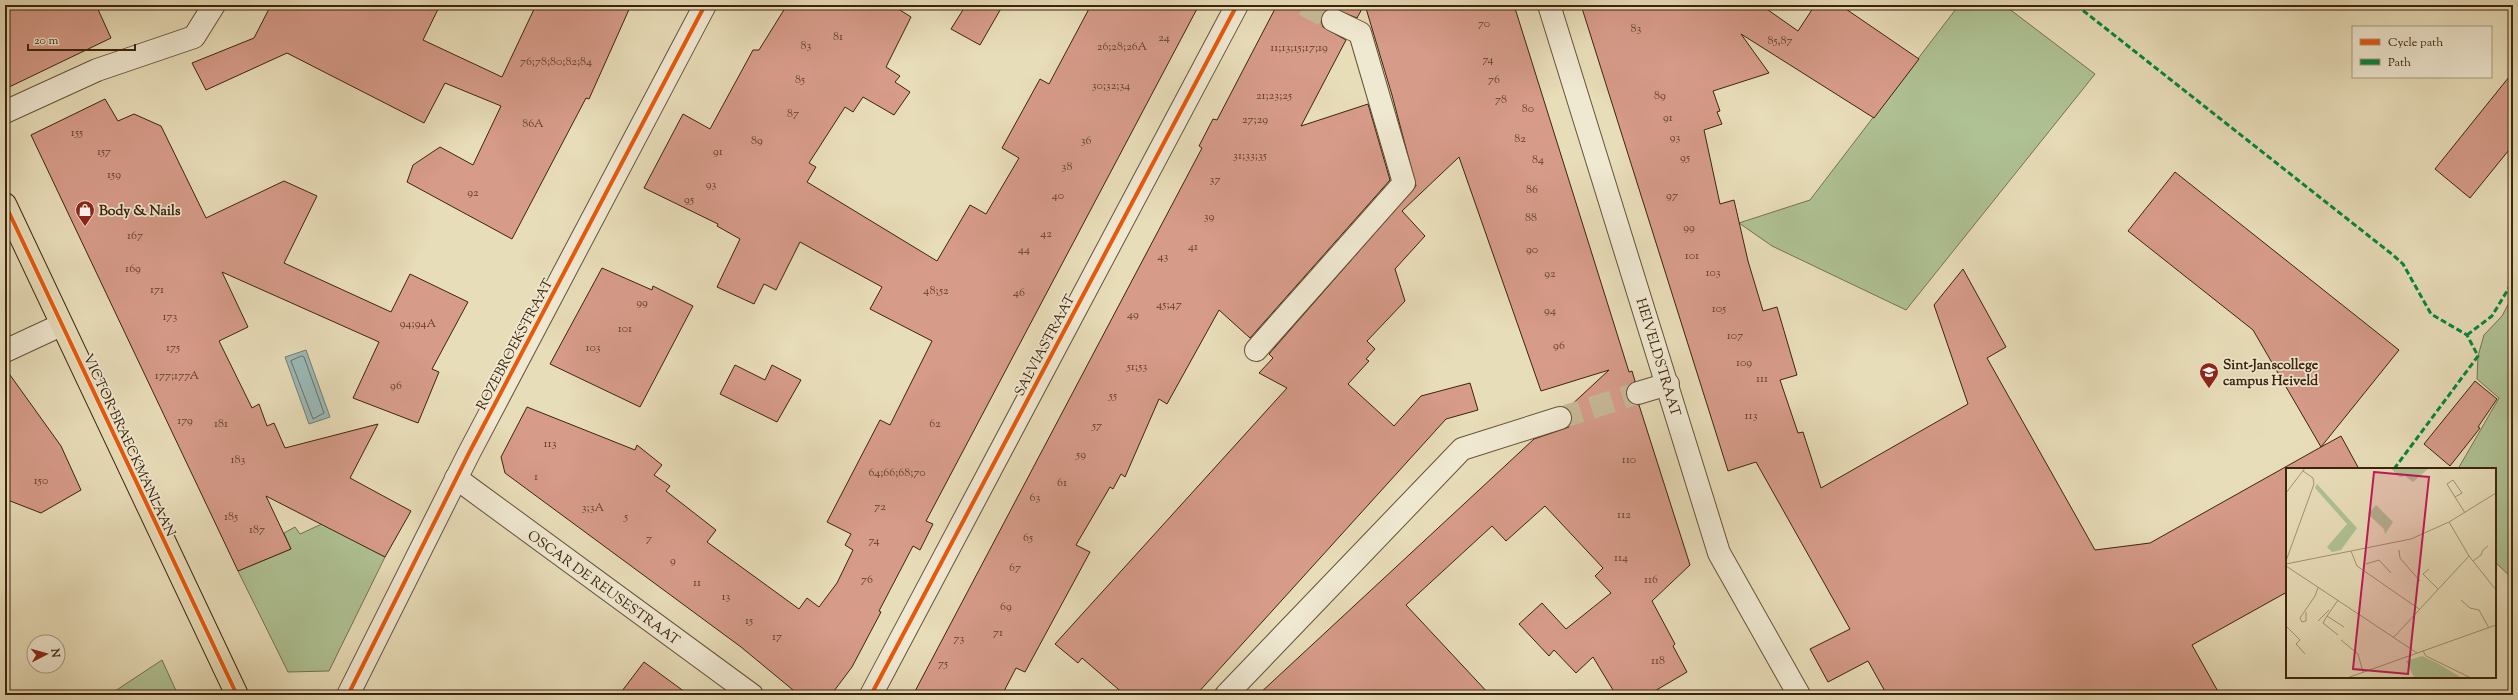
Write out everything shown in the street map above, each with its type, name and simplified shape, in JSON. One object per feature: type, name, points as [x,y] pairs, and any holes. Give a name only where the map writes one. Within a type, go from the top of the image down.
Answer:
[{"type":"main road","name":"VICTOR BRAECKMANLAAN","points":[[5,204],[237,695]]},
{"type":"street","points":[[5,112],[97,70],[194,37],[214,5]]},
{"type":"street","name":"ROZEBROEKSTRAAT","points":[[348,695],[456,478],[704,5]]},
{"type":"street","name":"SALVIASTRAAT","points":[[871,695],[1237,5]]},
{"type":"street","name":"HEIVELDSTRAAT","points":[[1549,5],[1668,384],[1719,553],[1799,695]]},
{"type":"street","points":[[1256,350],[1404,183],[1360,33],[1334,20]]},
{"type":"street","points":[[5,351],[61,325]]},
{"type":"street","points":[[1638,393],[1668,384]]},
{"type":"street","points":[[1226,695],[1462,449],[1560,418]]},
{"type":"street","name":"OSCAR DE REUSESTRAAT","points":[[456,478],[752,695]]},
{"type":"green space","points":[[1959,5],[2004,5],[2095,74],[1906,310],[1772,246],[1739,223],[1810,200]]},
{"type":"green space","points":[[2513,295],[2513,579],[2496,563],[2496,468],[2459,468],[2499,398],[2477,379],[2478,356],[2484,335],[2502,316]]},
{"type":"green space","points":[[324,523],[385,557],[329,671],[288,672],[238,571],[291,549],[284,533],[295,527],[300,534]]},
{"type":"green space","points":[[162,660],[178,695],[109,695]]},
{"type":"water","points":[[306,350],[330,417],[309,424],[285,357]]},
{"type":"building","points":[[5,5],[96,5],[111,38],[5,89]]},
{"type":"building","points":[[271,5],[440,5],[423,40],[502,77],[536,5],[631,5],[589,99],[586,98],[512,239],[407,182],[413,165],[440,147],[473,165],[501,106],[445,83],[424,123],[287,53],[206,90],[192,63],[254,38]]},
{"type":"building","points":[[787,5],[892,5],[911,17],[886,67],[900,76],[895,82],[910,92],[894,115],[863,97],[853,112],[845,107],[809,163],[816,167],[807,182],[937,261],[970,205],[986,214],[1019,158],[1002,148],[1040,79],[1049,84],[1091,5],[1199,5],[926,521],[933,524],[920,550],[913,546],[852,667],[831,695],[799,695],[741,647],[505,473],[501,457],[527,407],[635,450],[637,445],[662,465],[654,475],[670,486],[666,491],[716,530],[707,542],[799,609],[807,598],[819,607],[837,583],[853,550],[845,545],[851,534],[827,522],[880,420],[890,425],[932,341],[870,309],[882,287],[800,242],[776,290],[764,284],[754,304],[717,287],[740,239],[717,226],[718,224],[644,188],[683,114],[710,129],[753,50],[759,50]]},
{"type":"building","points":[[966,5],[1003,5],[980,45],[951,29]]},
{"type":"building","points":[[1277,5],[1364,5],[1357,18],[1332,8],[1322,14],[1321,21],[1323,27],[1346,40],[1301,126],[1368,104],[1390,180],[1250,338],[1219,310],[1167,404],[1159,399],[1125,477],[1121,474],[1113,489],[1110,487],[1076,545],[1090,552],[1025,672],[1016,668],[1002,695],[913,695],[1202,148],[1199,146],[1213,119],[1217,120]]},
{"type":"building","points":[[1365,5],[1514,5],[1629,372],[1632,371],[1635,381],[1626,390],[1626,397],[1630,402],[1639,405],[1690,565],[1652,601],[1675,644],[1673,646],[1687,672],[1648,695],[1616,695],[1593,657],[1576,673],[1554,650],[1549,656],[1519,624],[1542,603],[1566,629],[1611,593],[1595,576],[1603,568],[1545,506],[1506,541],[1492,526],[1406,605],[1490,695],[1258,695],[1534,439],[1569,427],[1572,415],[1568,408],[1609,370],[1541,391],[1459,157],[1402,211],[1425,236],[1395,269],[1405,301],[1367,341],[1375,349],[1366,359],[1369,361],[1348,384],[1394,426],[1421,396],[1470,383],[1478,410],[1446,419],[1196,695],[1125,695],[1082,658],[1078,663],[1055,644],[1287,388],[1259,373],[1273,358],[1269,354],[1416,186],[1392,95]]},
{"type":"building","points":[[1581,5],[1761,5],[1798,31],[1815,5],[1840,5],[1919,59],[1874,118],[1741,34],[1769,73],[1713,91],[1720,111],[1717,112],[1722,124],[1704,130],[1720,204],[1734,200],[1748,261],[1763,311],[1777,307],[1797,375],[1780,380],[1798,433],[1803,432],[1821,488],[1968,404],[1934,305],[1963,269],[2006,347],[1987,358],[2095,550],[2150,543],[2341,436],[2358,468],[2286,468],[2286,593],[2192,645],[2220,695],[1887,695],[1868,661],[1828,682],[1810,649],[1850,629],[1756,462],[1728,471]]},
{"type":"building","points":[[2513,72],[2513,145],[2470,198],[2435,169]]},
{"type":"building","points":[[105,99],[118,121],[134,114],[161,126],[206,218],[284,181],[317,196],[284,263],[391,312],[410,274],[468,302],[432,369],[439,372],[418,423],[353,398],[379,342],[222,272],[248,327],[219,341],[252,408],[259,404],[267,426],[274,423],[285,448],[378,424],[350,478],[411,511],[385,557],[266,496],[291,549],[238,571],[31,135]]},
{"type":"building","points":[[2175,172],[2399,350],[2321,447],[2253,330],[2128,231]]},
{"type":"building","points":[[602,268],[652,290],[653,286],[693,306],[640,407],[550,364]]},
{"type":"building","points":[[735,365],[765,380],[772,365],[801,380],[777,422],[720,394]]},
{"type":"building","points":[[5,368],[61,446],[81,490],[41,513],[5,499]]},
{"type":"building","points":[[2475,381],[2497,399],[2478,427],[2480,428],[2450,466],[2424,444]]},
{"type":"building","points":[[644,662],[689,695],[619,695]]},
{"type":"tunnel","points":[[1304,5],[1333,20]]},
{"type":"tunnel","points":[[1560,418],[1638,393]]},
{"type":"marked path","points":[[2076,5],[2393,255],[2403,264],[2431,314],[2467,335]]},
{"type":"marked path","points":[[2467,335],[2492,316],[2513,281]]},
{"type":"marked path","points":[[2395,468],[2478,356],[2467,335]]},
{"type":"cycle path","points":[[348,695],[469,453],[705,5]]},
{"type":"cycle path","points":[[871,695],[1237,5]]},
{"type":"cycle path","points":[[5,204],[237,695]]},
{"type":"place","name":"Body & Nails","points":[[85,227]]},
{"type":"place","name":"Sint-Janscollege campus Heiveld","points":[[2209,389]]}]
